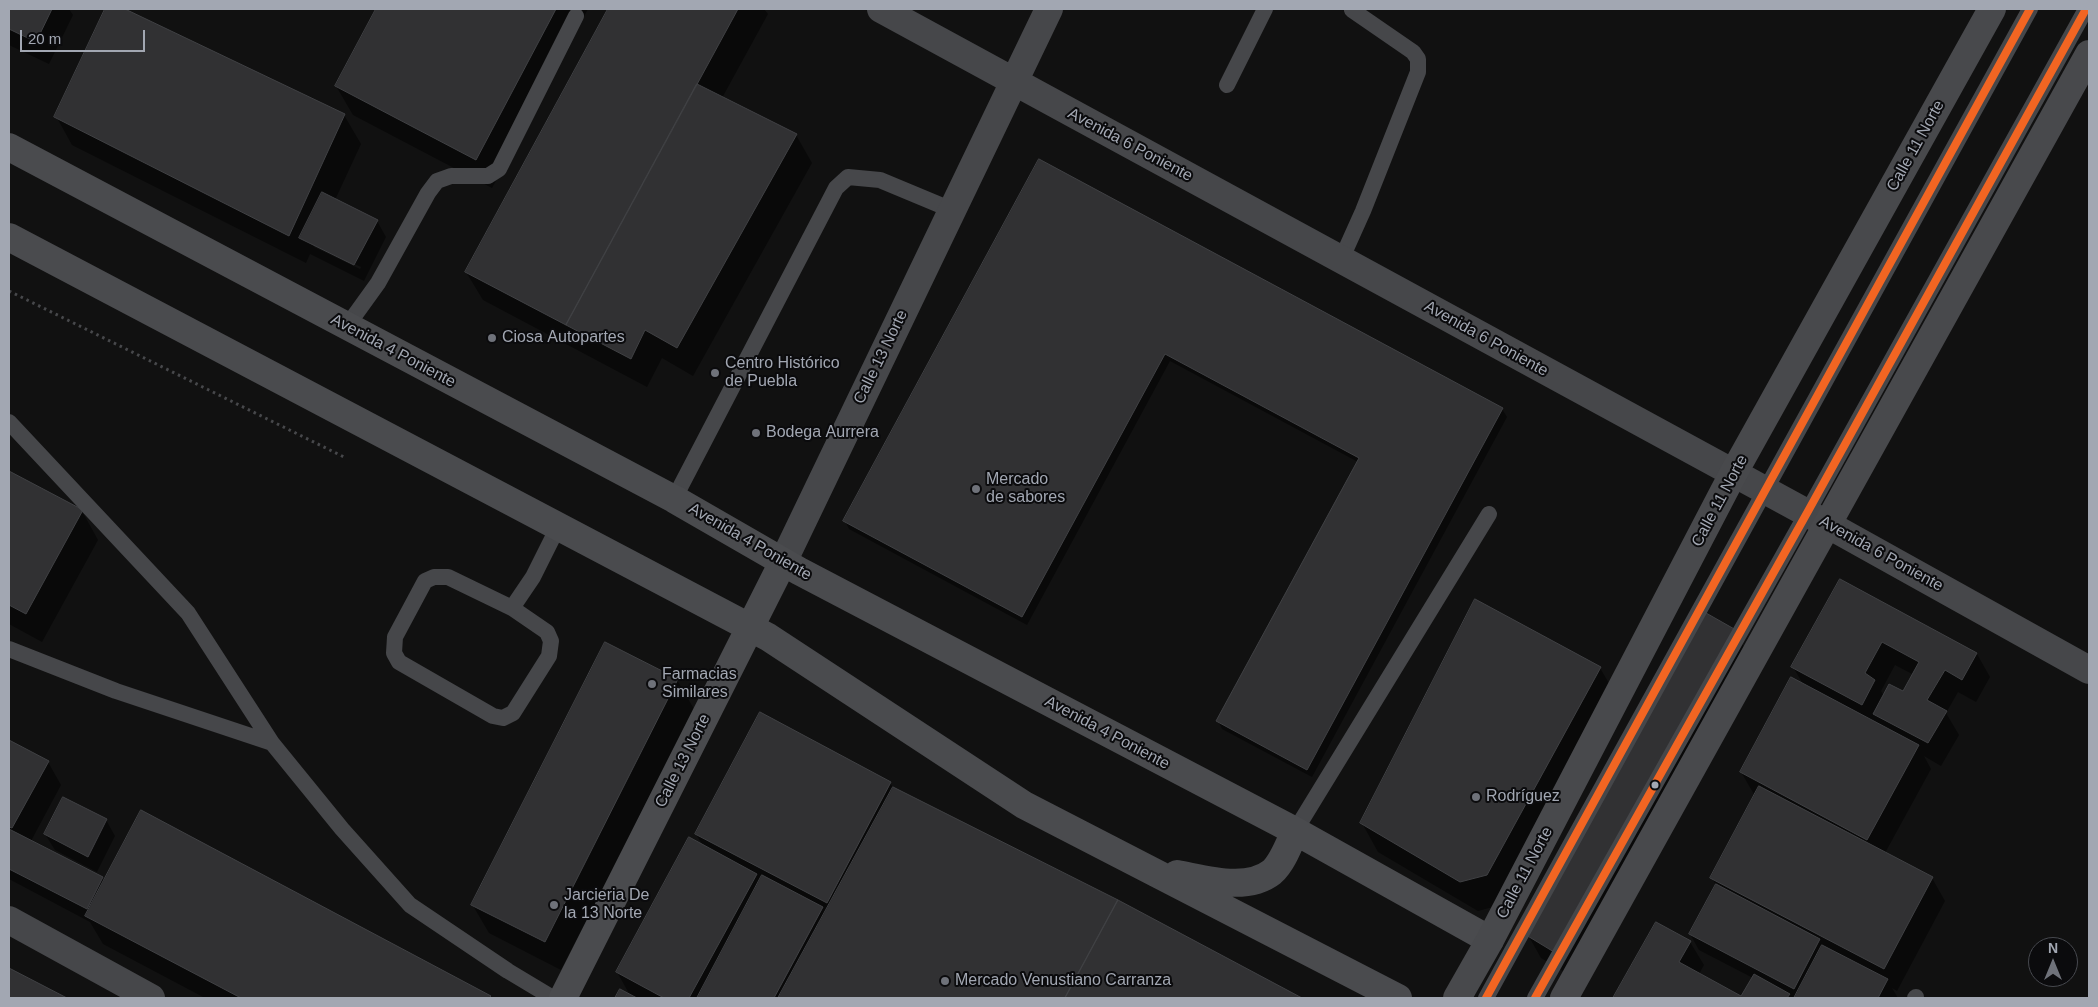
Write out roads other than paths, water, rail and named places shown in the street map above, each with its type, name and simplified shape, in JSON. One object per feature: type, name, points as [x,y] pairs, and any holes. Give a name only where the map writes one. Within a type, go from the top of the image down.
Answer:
[{"type":"main road","name":"Calle 11 Norte","points":[[1457,998],[1490,940],[1733,474],[1992,9]]},
{"type":"main road","points":[[1564,998],[1817,518],[2089,54]]},
{"type":"main road","name":"Avenida 4 Poniente","points":[[9,147],[674,499],[783,562],[1295,831],[1490,940]]},
{"type":"main road","points":[[9,237],[750,628],[1024,805],[1398,998]]},
{"type":"main road","name":"Calle 13 Norte","points":[[563,998],[783,562]]},
{"type":"main road","points":[[1151,870],[1212,880],[1250,881],[1272,871],[1285,852],[1295,831]]},
{"type":"street","name":"Avenida 6 Poniente","points":[[881,9],[1817,518],[2089,670]]},
{"type":"street","name":"Calle 13 Norte","points":[[783,562],[1049,9]]},
{"type":"street","points":[[9,920],[151,998]]},
{"type":"lane","points":[[1227,85],[1265,9]]},
{"type":"lane","points":[[1486,998],[2030,9]]},
{"type":"lane","points":[[1535,998],[1817,518],[2086,9]]},
{"type":"lane","points":[[1341,260],[1363,211],[1418,72],[1418,59],[1413,52],[1352,10]]},
{"type":"lane","points":[[347,326],[378,283],[428,193],[437,181],[450,176],[488,176],[498,169],[576,16]]},
{"type":"lane","points":[[674,499],[836,188],[848,177],[880,180],[952,210]]},
{"type":"lane","points":[[9,422],[188,613],[272,743],[342,829],[410,905],[508,971],[553,998]]},
{"type":"lane","points":[[1295,831],[1489,514]]},
{"type":"lane","points":[[512,608],[533,577],[558,528]]},
{"type":"lane","points":[[434,577],[448,577],[512,608],[547,632],[550,641],[549,656],[513,713],[502,718],[493,716],[399,662],[394,653],[395,638],[425,582],[434,577]]},
{"type":"lane","points":[[9,649],[116,692],[272,743]]},
{"type":"place","name":"Ciosa Autopartes","points":[[492,338]]},
{"type":"place","name":"Centro Histórico de Puebla","points":[[715,373]]},
{"type":"place","name":"Bodega Aurrera","points":[[756,433]]},
{"type":"place","name":"Mercado de sabores","points":[[976,489]]},
{"type":"place","name":"Farmacias Similares","points":[[652,684]]},
{"type":"place","name":"Rodríguez","points":[[1476,797]]},
{"type":"place","name":"Jarcieria De la 13 Norte","points":[[554,905]]},
{"type":"place","name":"Mercado Venustiano Carranza","points":[[945,981]]}]
